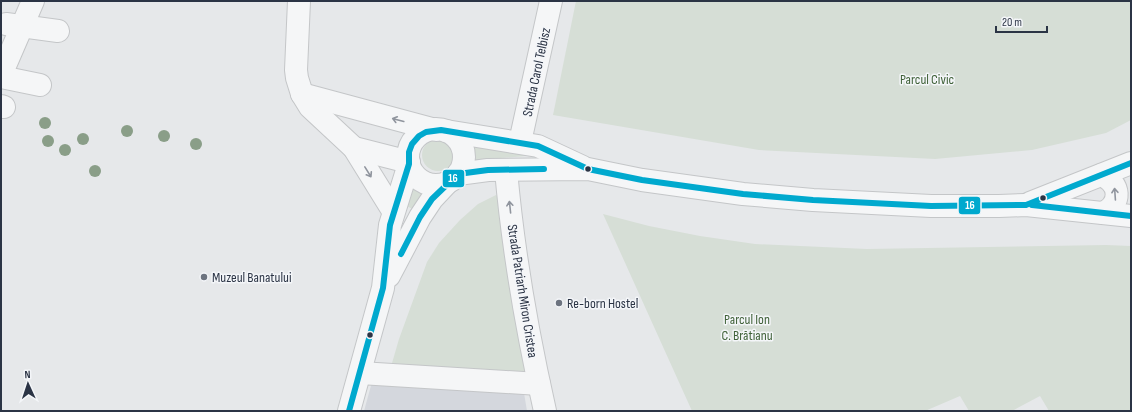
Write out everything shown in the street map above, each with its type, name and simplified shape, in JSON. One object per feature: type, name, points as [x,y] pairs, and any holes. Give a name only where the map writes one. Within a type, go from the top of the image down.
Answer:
[{"type":"street","points":[[299,1],[296,70],[302,94],[310,107],[354,148],[393,211]]},
{"type":"street","name":"Strada Carol Telbisz","points":[[520,142],[551,1]]},
{"type":"street","points":[[40,85],[1,76],[22,16],[58,31]]},
{"type":"street","points":[[302,94],[441,130],[538,146],[588,169]]},
{"type":"street","points":[[349,411],[383,288],[390,225],[393,211],[409,163],[409,152],[412,144],[422,134],[441,130],[453,135],[459,142],[463,150],[463,167],[432,199],[420,217],[383,288]]},
{"type":"street","points":[[354,148],[409,163],[414,173],[424,182],[434,185],[453,178],[488,170],[588,169],[642,180],[736,193],[813,200],[931,206],[1026,205],[1131,216]]},
{"type":"street","points":[[1026,205],[1131,163]]},
{"type":"street","name":"Strada Patriarh Miron Cristea","points":[[506,170],[515,256],[525,315],[545,411]]},
{"type":"street","points":[[1101,175],[1109,178],[1113,183],[1117,195],[1113,206],[1103,213]]},
{"type":"street","points":[[360,373],[539,384]]},
{"type":"shaded area","points":[[372,382],[524,393],[527,411],[364,411]]},
{"type":"green space","name":"Parcul Civic","points":[[576,1],[1131,1],[1131,120],[1106,133],[1032,150],[935,159],[759,150],[553,115]]},
{"type":"green space","points":[[435,139],[441,139],[451,146],[454,155],[453,161],[447,168],[441,171],[435,171],[425,164],[422,158],[422,152],[429,142]]},
{"type":"green space","points":[[469,144],[527,156],[488,159],[470,165],[472,154]]},
{"type":"green space","points":[[413,180],[419,185],[435,189],[413,209],[406,206]]},
{"type":"green space","points":[[496,195],[503,206],[531,378],[390,370],[399,339],[427,262],[439,243],[460,220],[478,204]]},
{"type":"green space","name":"Parcul Ion C. Brătianu","points":[[603,214],[649,226],[700,236],[755,244],[867,249],[1106,245],[1131,246],[1131,411],[1049,411],[1040,396],[1012,411],[969,411],[960,396],[925,411],[692,411]]},
{"type":"transit line","name":"16","points":[[349,411],[383,288],[390,225],[409,164],[409,152],[412,144],[419,136],[426,132],[441,130],[538,146],[588,169],[642,180],[743,194],[813,200],[931,206],[1026,205],[1131,163]]},
{"type":"transit line","name":"16","points":[[401,254],[420,217],[432,199],[458,174],[488,170],[544,169]]},
{"type":"transit line","name":"16","points":[[1032,205],[1131,216]]},
{"type":"place","name":"Muzeul Banatului","points":[[204,277]]},
{"type":"place","name":"Re-born Hostel","points":[[559,303]]}]
